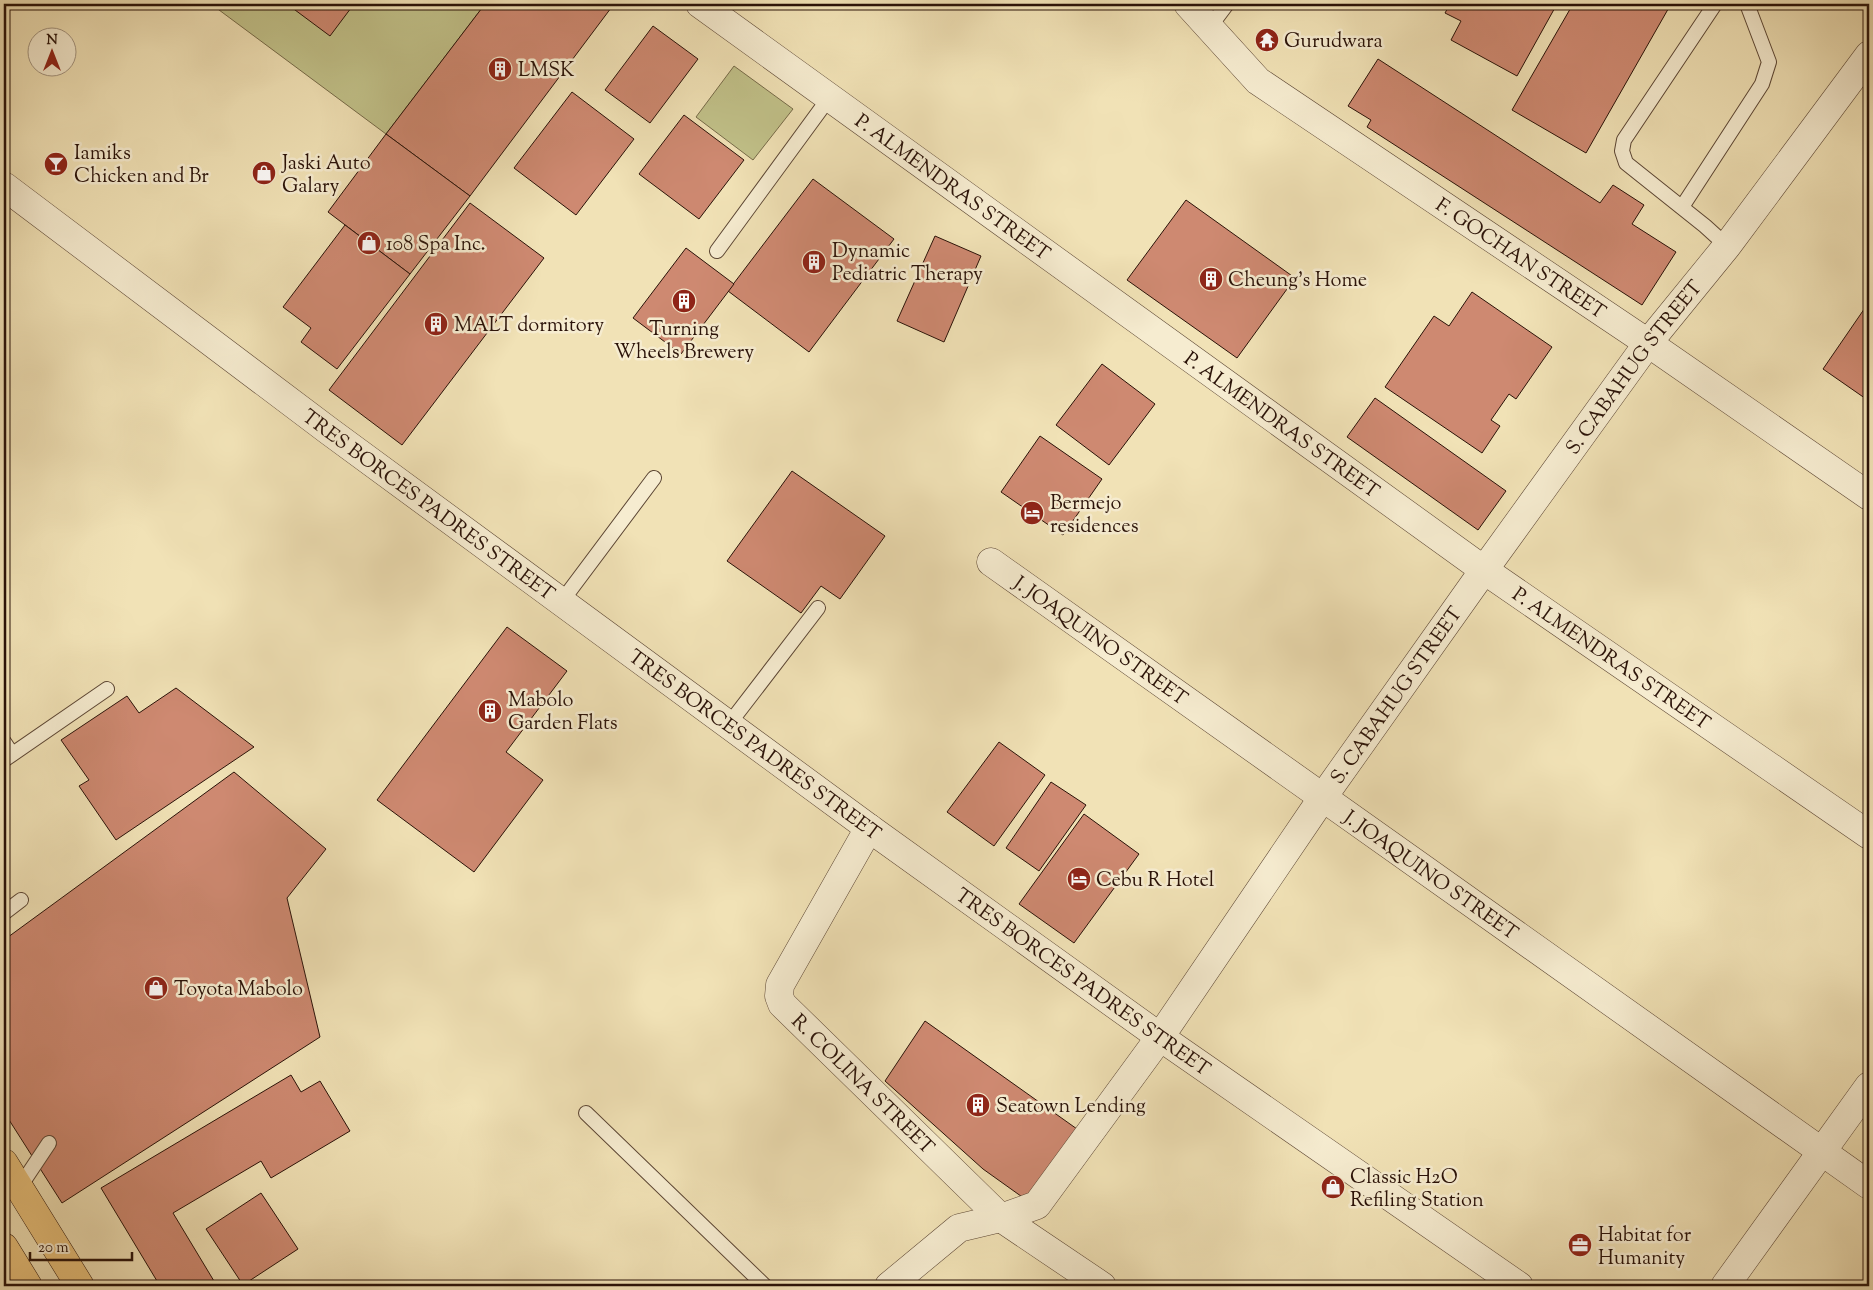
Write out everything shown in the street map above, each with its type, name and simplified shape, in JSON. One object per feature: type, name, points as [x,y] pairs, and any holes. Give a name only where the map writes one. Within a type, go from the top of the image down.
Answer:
[{"type":"main road","points":[[4,1163],[80,1286]]},
{"type":"main road","points":[[4,1248],[28,1286]]},
{"type":"street","name":"P. ALMENDRAS STREET","points":[[700,4],[1484,570],[1869,835]]},
{"type":"street","name":"F. GOCHAN STREET","points":[[1188,4],[1258,81],[1648,343],[1869,496]]},
{"type":"street","name":"S. CABAHUG STREET","points":[[889,1286],[959,1228],[1001,1218],[1037,1205],[1160,1037],[1322,797],[1648,343],[1727,246],[1864,70]]},
{"type":"street","name":"TRES BORCES PADRES STREET","points":[[4,186],[220,350],[869,828],[1160,1037],[1519,1286]]},
{"type":"street","name":"J. JOAQUINO STREET","points":[[991,562],[1869,1185]]},
{"type":"street","name":"R. COLINA STREET","points":[[869,828],[780,985],[779,996],[782,1004],[1001,1218],[1102,1286]]},
{"type":"street","points":[[1725,1286],[1869,1086]]},
{"type":"lane","points":[[1209,28],[1227,4]]},
{"type":"lane","points":[[1715,4],[1624,140],[1622,151],[1626,163],[1682,207],[1727,246]]},
{"type":"lane","points":[[1682,207],[1762,84],[1769,62],[1747,4]]},
{"type":"lane","points":[[717,251],[829,98]]},
{"type":"lane","points":[[562,601],[654,478]]},
{"type":"lane","points":[[729,724],[818,608]]},
{"type":"lane","points":[[4,742],[8,757],[107,689]]},
{"type":"lane","points":[[4,913],[21,900]]},
{"type":"lane","points":[[586,1113],[765,1286]]},
{"type":"lane","points":[[19,1188],[49,1143]]},
{"type":"green space","points":[[211,4],[485,4],[386,134]]},
{"type":"green space","points":[[734,66],[793,109],[753,160],[696,117]]},
{"type":"building","points":[[287,4],[354,4],[330,36]]},
{"type":"building","name":"LMSK","points":[[485,4],[614,4],[470,196],[386,134]]},
{"type":"building","points":[[1450,4],[1557,4],[1517,76],[1451,40],[1461,21],[1445,13]]},
{"type":"building","points":[[1573,4],[1671,4],[1586,153],[1512,110]]},
{"type":"building","points":[[653,26],[698,59],[650,123],[605,90]]},
{"type":"building","points":[[1378,59],[1600,203],[1613,185],[1644,205],[1632,224],[1676,252],[1642,305],[1367,127],[1371,120],[1348,106]]},
{"type":"building","points":[[572,92],[634,139],[576,215],[514,168]]},
{"type":"building","points":[[684,115],[744,160],[699,219],[639,174]]},
{"type":"building","points":[[386,134],[470,196],[410,274],[328,212]]},
{"type":"building","name":"Dynamic Pediatric Therapy","points":[[813,179],[894,239],[809,352],[728,291]]},
{"type":"building","name":"Cheung's Home","points":[[1186,200],[1295,278],[1237,358],[1127,280]]},
{"type":"building","name":"MALT dormitory","points":[[470,203],[544,258],[402,445],[329,390]]},
{"type":"building","points":[[345,225],[410,274],[337,369],[301,342],[311,328],[283,307]]},
{"type":"building","points":[[935,236],[981,256],[944,342],[897,321]]},
{"type":"building","name":"Turning Wheels Brewery","points":[[686,248],[734,284],[681,354],[633,318]]},
{"type":"building","points":[[1472,292],[1552,347],[1516,399],[1509,394],[1491,420],[1500,426],[1482,453],[1385,387],[1434,316],[1449,326]]},
{"type":"building","points":[[1869,302],[1869,401],[1823,369]]},
{"type":"building","points":[[1102,364],[1155,404],[1109,465],[1056,425]]},
{"type":"building","points":[[1375,398],[1506,491],[1478,530],[1347,437]]},
{"type":"building","points":[[1040,436],[1102,479],[1063,535],[1001,492]]},
{"type":"building","points":[[792,471],[885,536],[840,599],[821,586],[801,613],[727,561]]},
{"type":"building","name":"Mabolo Garden Flats","points":[[507,627],[567,671],[506,752],[543,780],[474,872],[377,800]]},
{"type":"building","points":[[176,688],[254,747],[116,840],[79,786],[89,780],[61,740],[127,696],[139,713]]},
{"type":"building","points":[[999,742],[1045,775],[994,846],[947,812]]},
{"type":"building","name":"Toyota Mabolo","points":[[234,772],[326,849],[287,898],[320,1037],[62,1203],[4,1112],[4,940]]},
{"type":"building","points":[[1051,782],[1086,805],[1039,871],[1006,848]]},
{"type":"building","name":"Cebu R Hotel","points":[[1084,814],[1139,854],[1074,943],[1019,904]]},
{"type":"building","name":"Seatown Lending","points":[[925,1021],[1077,1129],[1025,1199],[983,1169],[885,1081]]},
{"type":"building","points":[[291,1075],[301,1092],[320,1081],[350,1131],[271,1178],[261,1161],[173,1213],[217,1286],[160,1286],[101,1188]]},
{"type":"building","points":[[261,1193],[298,1249],[243,1285],[206,1229]]},
{"type":"place","name":"Gurudwara","points":[[1267,40]]},
{"type":"place","name":"LMSK","points":[[500,69]]},
{"type":"place","name":"Iamiks Chicken and Br","points":[[56,164]]},
{"type":"place","name":"Jaski Auto Galary","points":[[264,173]]},
{"type":"place","name":"108 Spa Inc.","points":[[369,243]]},
{"type":"place","name":"Dynamic Pediatric Therapy","points":[[814,262]]},
{"type":"place","name":"Cheung's Home","points":[[1211,279]]},
{"type":"place","name":"Turning Wheels Brewery","points":[[684,301]]},
{"type":"place","name":"MALT dormitory","points":[[436,324]]},
{"type":"place","name":"Bermejo residences","points":[[1032,513]]},
{"type":"place","name":"Mabolo Garden Flats","points":[[490,711]]},
{"type":"place","name":"Cebu R Hotel","points":[[1079,879]]},
{"type":"place","name":"Toyota Mabolo","points":[[156,988]]},
{"type":"place","name":"Seatown Lending","points":[[978,1105]]},
{"type":"place","name":"Classic H2O Refiling Station","points":[[1333,1187]]},
{"type":"place","name":"Habitat for Humanity","points":[[1580,1245]]}]
